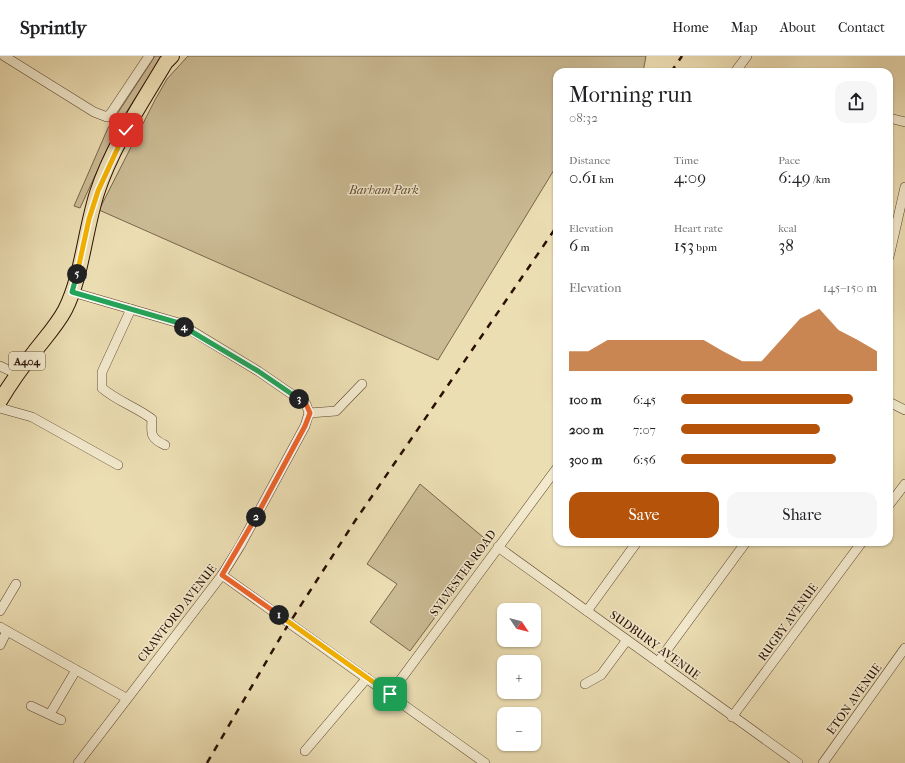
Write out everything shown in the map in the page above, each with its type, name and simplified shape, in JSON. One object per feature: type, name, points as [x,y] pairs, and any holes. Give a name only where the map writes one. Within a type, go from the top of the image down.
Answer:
[{"type":"main road","name":"A404","points":[[0,401],[18,374],[66,310],[72,292],[89,219],[98,191],[126,130],[166,62],[172,56]]},
{"type":"street","points":[[4,56],[94,112],[107,117],[111,114],[149,56]]},
{"type":"street","points":[[739,68],[747,56]]},
{"type":"street","points":[[893,119],[905,122]]},
{"type":"street","points":[[893,240],[905,187]]},
{"type":"street","points":[[72,292],[179,323],[258,371],[306,404],[310,413],[336,411],[362,384]]},
{"type":"street","points":[[131,309],[102,372],[102,388],[112,397],[143,412],[152,419],[151,433],[155,441],[165,445]]},
{"type":"street","points":[[0,366],[18,374]]},
{"type":"street","points":[[893,404],[905,410]]},
{"type":"street","points":[[0,408],[32,417],[118,465]]},
{"type":"street","name":"CRAWFORD AVENUE","points":[[78,763],[126,698],[222,575],[258,514],[305,426],[310,413]]},
{"type":"street","name":"SYLVESTER ROAD","points":[[390,694],[553,473]]},
{"type":"street","points":[[893,500],[905,484]]},
{"type":"street","points":[[588,611],[634,546]]},
{"type":"street","points":[[658,662],[743,546]]},
{"type":"street","name":"RUGBY AVENUE","points":[[732,717],[859,546]]},
{"type":"street","name":"SUDBURY AVENUE","points":[[498,547],[732,717],[798,763]]},
{"type":"street","points":[[222,575],[485,763]]},
{"type":"street","points":[[0,611],[16,584]]},
{"type":"street","points":[[0,645],[4,629],[126,698]]},
{"type":"street","points":[[586,684],[601,675],[627,640]]},
{"type":"street","name":"ETON AVENUE","points":[[823,763],[905,648]]},
{"type":"street","points":[[50,714],[76,670]]},
{"type":"street","points":[[305,751],[367,678]]},
{"type":"street","points":[[31,706],[61,720]]},
{"type":"green space","points":[[155,56],[162,56],[120,122],[80,208],[74,206],[108,128]]},
{"type":"green space","name":"Barham Park","points":[[188,56],[646,56],[644,68],[553,68],[553,172],[438,360],[99,210],[167,79]]},
{"type":"green space","points":[[420,484],[490,543],[410,651],[370,622],[397,584],[367,564]]},
{"type":"railway","points":[[674,68],[682,56]]},
{"type":"railway","points":[[207,763],[283,633],[355,521],[553,232]]},
{"type":"route","points":[[126,130],[98,191],[89,219],[72,292],[179,323],[258,371],[306,404],[310,413],[305,426],[240,546],[222,575],[390,694]]}]
